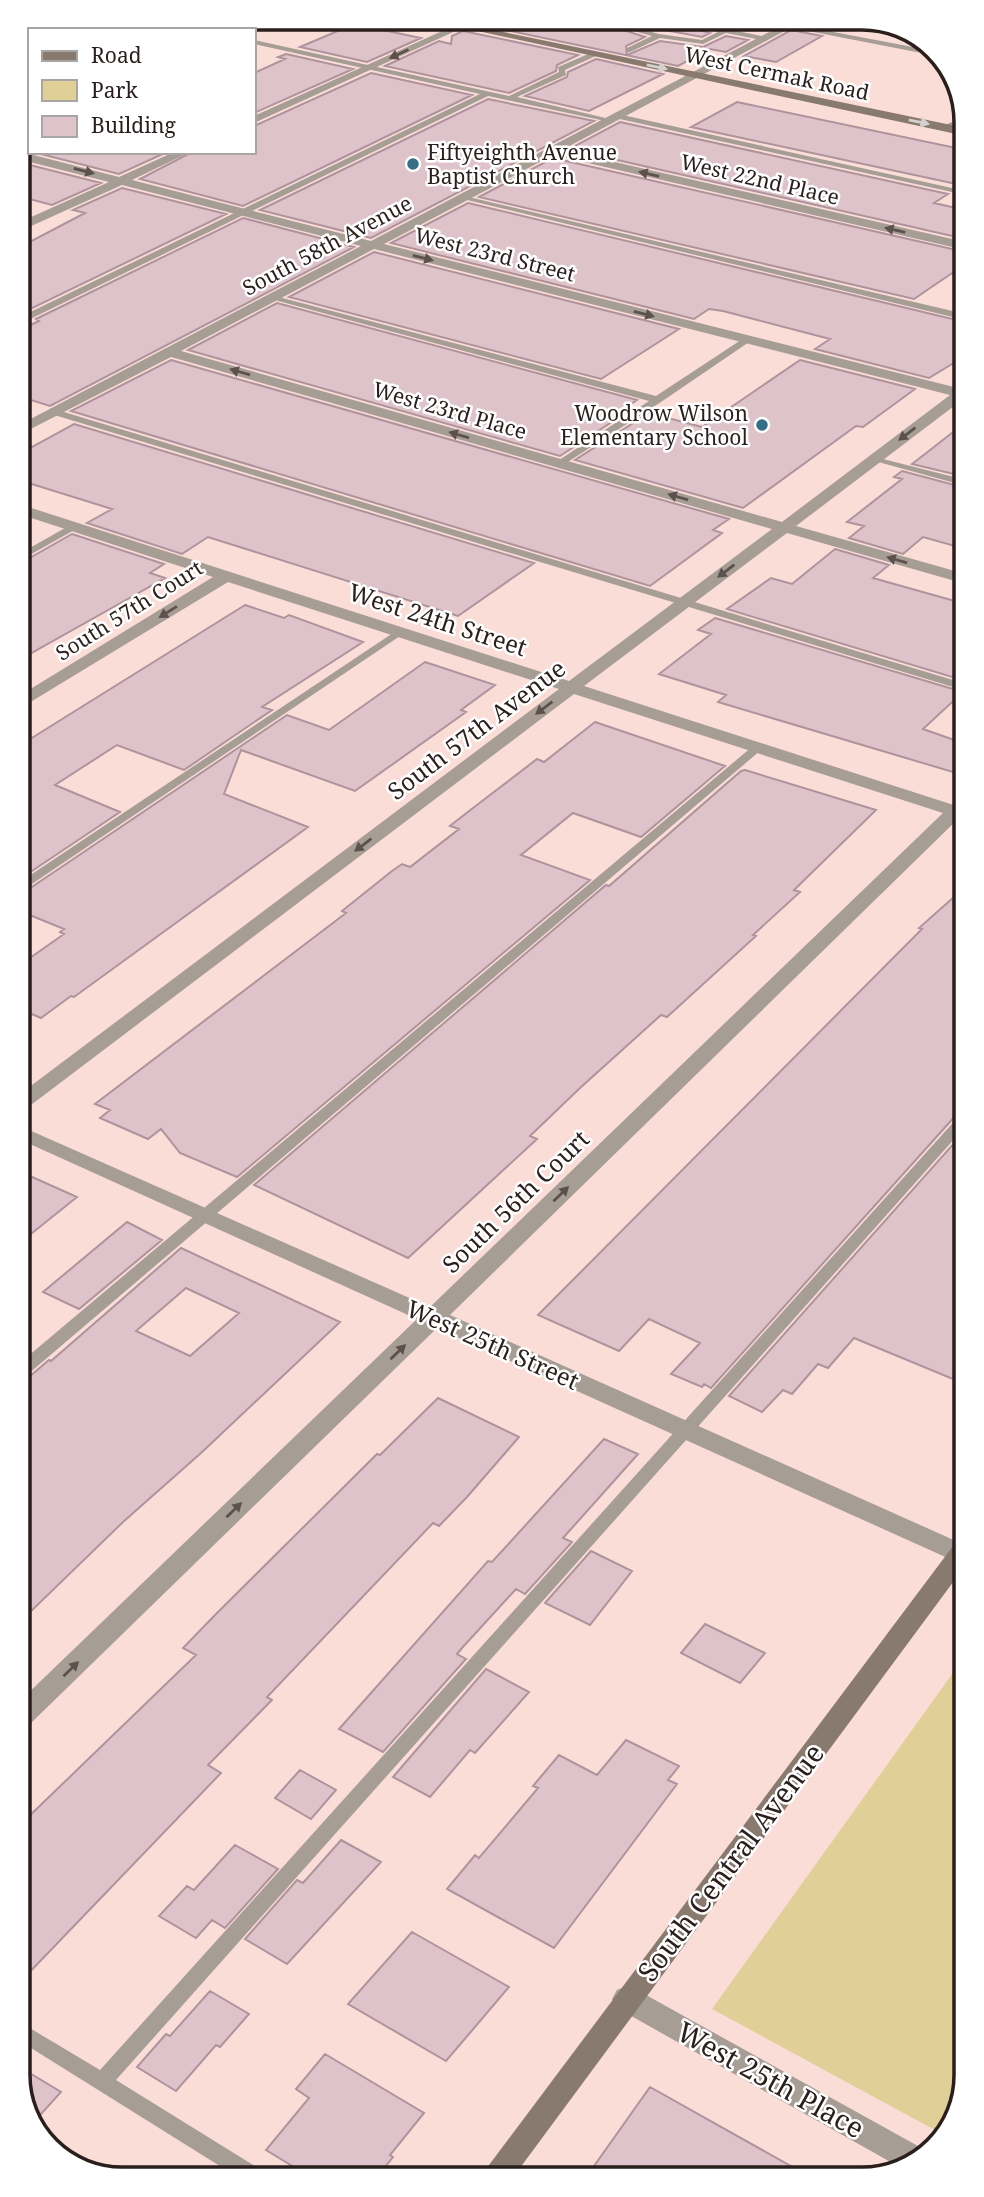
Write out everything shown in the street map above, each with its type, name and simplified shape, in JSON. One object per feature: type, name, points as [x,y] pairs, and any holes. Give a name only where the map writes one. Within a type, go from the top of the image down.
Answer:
[{"type":"main road","name":"West Cermak Road","points":[[480,30],[954,130]]},
{"type":"main road","name":"West Cermak Road","points":[[535,30],[954,118]]},
{"type":"main road","name":"South Central Avenue","points":[[502,2167],[954,1564]]},
{"type":"street","points":[[256,119],[452,30]]},
{"type":"street","name":"South 58th Avenue","points":[[30,425],[782,30]]},
{"type":"street","name":"West 22nd Place","points":[[551,151],[954,243]]},
{"type":"street","points":[[30,223],[180,154]]},
{"type":"street","name":"West 23rd Street","points":[[30,158],[954,392]]},
{"type":"street","name":"West 23rd Place","points":[[169,352],[954,577]]},
{"type":"street","name":"South 57th Avenue","points":[[30,1096],[954,399]]},
{"type":"street","name":"West 24th Street","points":[[30,512],[954,811]]},
{"type":"street","name":"South 57th Court","points":[[30,697],[226,576]]},
{"type":"street","name":"South 56th Court","points":[[30,1708],[954,818]]},
{"type":"street","name":"West 25th Street","points":[[30,1136],[954,1548]]},
{"type":"street","name":"West 25th Place","points":[[627,1999],[907,2156]]},
{"type":"lane","points":[[635,30],[703,42],[724,31]]},
{"type":"lane","points":[[719,30],[764,39]]},
{"type":"lane","points":[[811,30],[920,51]]},
{"type":"lane","points":[[630,50],[659,36]]},
{"type":"lane","points":[[256,43],[954,191]]},
{"type":"lane","points":[[510,98],[563,73],[561,69],[593,54]]},
{"type":"lane","points":[[30,316],[487,93]]},
{"type":"lane","points":[[463,197],[954,314]]},
{"type":"lane","points":[[274,297],[658,400]]},
{"type":"lane","points":[[560,464],[747,340]]},
{"type":"lane","points":[[54,412],[954,685]]},
{"type":"lane","points":[[874,458],[954,480]]},
{"type":"lane","points":[[30,552],[74,526]]},
{"type":"lane","points":[[30,881],[399,632]]},
{"type":"lane","points":[[30,1363],[757,748]]},
{"type":"lane","points":[[102,2082],[954,1130]]},
{"type":"lane","points":[[30,2037],[238,2167]]},
{"type":"green space","points":[[954,1671],[954,2075],[949,2105],[935,2130],[712,2009]]},
{"type":"building","points":[[340,30],[383,30],[421,38],[367,62],[300,47]]},
{"type":"building","points":[[506,30],[623,30],[645,37],[626,46],[627,55],[660,41],[703,47],[726,36],[748,40],[726,52],[710,49],[678,66]]},
{"type":"building","points":[[664,30],[699,30],[710,33],[702,37]]},
{"type":"building","points":[[791,30],[822,36],[776,62],[744,56]]},
{"type":"building","points":[[463,31],[578,55],[557,65],[556,71],[509,93],[385,66],[439,41],[451,44],[452,36]]},
{"type":"building","points":[[286,54],[353,69],[256,112],[256,72],[285,59],[278,57]]},
{"type":"building","points":[[596,59],[663,74],[589,111],[525,96],[567,77],[568,72]]},
{"type":"building","points":[[371,73],[472,95],[243,206],[140,179],[188,154],[256,154],[256,125]]},
{"type":"building","points":[[488,99],[594,121],[371,238],[260,210]]},
{"type":"building","points":[[737,102],[954,148],[954,183],[691,127]]},
{"type":"building","points":[[620,122],[948,194],[934,203],[954,207],[954,236],[569,149]]},
{"type":"building","points":[[41,154],[163,154],[119,174]]},
{"type":"building","points":[[553,158],[954,249],[954,272],[914,299],[479,197]]},
{"type":"building","points":[[30,165],[101,183],[52,205],[30,199]]},
{"type":"building","points":[[122,188],[226,214],[30,309],[30,242],[85,213],[73,210]]},
{"type":"building","points":[[468,203],[954,319],[954,363],[929,378],[815,349],[830,339],[723,311],[709,309],[694,319],[391,243]]},
{"type":"building","points":[[243,218],[354,247],[50,406],[30,400],[30,325],[39,321],[36,319]]},
{"type":"building","points":[[374,252],[679,329],[601,379],[289,297]]},
{"type":"building","points":[[277,303],[637,400],[627,407],[633,408],[560,456],[188,350]]},
{"type":"building","points":[[171,360],[729,519],[713,530],[722,533],[650,586],[71,411]]},
{"type":"building","name":"Woodrow Wilson Elementary School","points":[[800,360],[915,389],[863,427],[856,426],[743,508],[575,460],[649,413],[702,427]]},
{"type":"building","points":[[74,424],[534,563],[458,616],[208,537],[182,554],[87,523],[112,509],[30,483],[30,448]]},
{"type":"building","points":[[954,431],[954,474],[912,464]]},
{"type":"building","points":[[902,471],[954,485],[954,546],[923,537],[903,554],[849,538],[864,526],[847,522],[902,479],[894,477]]},
{"type":"building","points":[[72,534],[164,564],[150,573],[165,578],[30,654],[30,558]]},
{"type":"building","points":[[835,549],[889,565],[873,578],[954,601],[954,678],[727,609],[771,578],[792,584]]},
{"type":"building","points":[[245,605],[284,618],[289,615],[363,642],[262,707],[272,710],[184,770],[117,745],[55,785],[120,812],[30,872],[30,739]]},
{"type":"building","points":[[715,618],[954,689],[954,700],[923,729],[954,740],[954,772],[718,702],[726,695],[659,674],[711,634],[698,630]]},
{"type":"building","points":[[425,662],[495,685],[461,710],[466,712],[355,791],[241,750],[224,794],[308,827],[74,997],[71,996],[41,1018],[30,1013],[30,958],[64,934],[60,932],[64,929],[30,915],[30,888],[287,715],[329,730]]},
{"type":"building","points":[[595,722],[725,766],[641,837],[573,813],[521,855],[590,880],[237,1177],[180,1153],[161,1129],[148,1139],[100,1118],[110,1110],[95,1104],[346,913],[342,911],[392,871],[402,864],[410,867],[459,829],[450,826],[537,759],[544,762]]},
{"type":"building","points":[[745,770],[876,810],[794,890],[800,892],[753,935],[756,936],[667,1017],[661,1015],[580,1088],[530,1136],[537,1139],[408,1258],[254,1185],[606,885],[609,886]]},
{"type":"building","points":[[954,897],[954,1117],[711,1388],[671,1374],[700,1343],[649,1319],[619,1351],[538,1315],[922,929],[919,928]]},
{"type":"building","points":[[954,1143],[954,1379],[854,1338],[828,1368],[818,1364],[792,1394],[783,1390],[762,1412],[729,1396]]},
{"type":"building","points":[[30,1176],[77,1197],[30,1235]]},
{"type":"building","points":[[127,1222],[162,1240],[79,1309],[43,1292]]},
{"type":"building","points":[[181,1248],[340,1322],[201,1453],[123,1522],[30,1612],[30,1376]],"holes":[[[186,1288],[239,1313],[190,1356],[136,1331]]]},
{"type":"building","points":[[438,1398],[519,1437],[439,1526],[433,1523],[267,1697],[272,1700],[208,1765],[221,1773],[30,1972],[30,1815],[196,1655],[183,1648],[377,1454],[380,1455]]},
{"type":"building","points":[[604,1439],[638,1454],[563,1538],[572,1542],[525,1594],[516,1589],[462,1648],[457,1654],[466,1659],[383,1752],[339,1729],[488,1561],[492,1562]]},
{"type":"building","points":[[591,1551],[632,1571],[590,1625],[545,1603]]},
{"type":"building","points":[[705,1624],[765,1653],[740,1683],[681,1653]]},
{"type":"building","points":[[486,1669],[529,1692],[475,1753],[470,1750],[430,1797],[393,1777]]},
{"type":"building","points":[[626,1740],[679,1766],[668,1780],[677,1784],[554,1948],[447,1889],[475,1855],[479,1858],[538,1788],[533,1786],[559,1755],[597,1775]]},
{"type":"building","points":[[300,1770],[336,1790],[311,1819],[275,1798]]},
{"type":"building","points":[[341,1840],[381,1862],[287,1964],[245,1939],[297,1880],[303,1883]]},
{"type":"building","points":[[235,1845],[278,1869],[225,1928],[212,1920],[196,1938],[159,1916],[187,1886],[194,1890]]},
{"type":"building","points":[[412,1932],[509,1987],[446,2061],[348,2004]]},
{"type":"building","points":[[210,1991],[249,2014],[220,2047],[216,2045],[176,2091],[137,2067],[166,2034],[170,2036]]},
{"type":"building","points":[[325,2054],[424,2113],[390,2155],[393,2157],[385,2167],[294,2167],[266,2150],[309,2098],[296,2089]]},
{"type":"building","points":[[30,2073],[61,2092],[40,2116],[35,2105]]},
{"type":"building","points":[[650,2087],[793,2167],[593,2167]]},
{"type":"place","name":"Fiftyeighth Avenue Baptist Church","points":[[413,164]]},
{"type":"place","name":"Woodrow Wilson Elementary School","points":[[762,425]]}]
